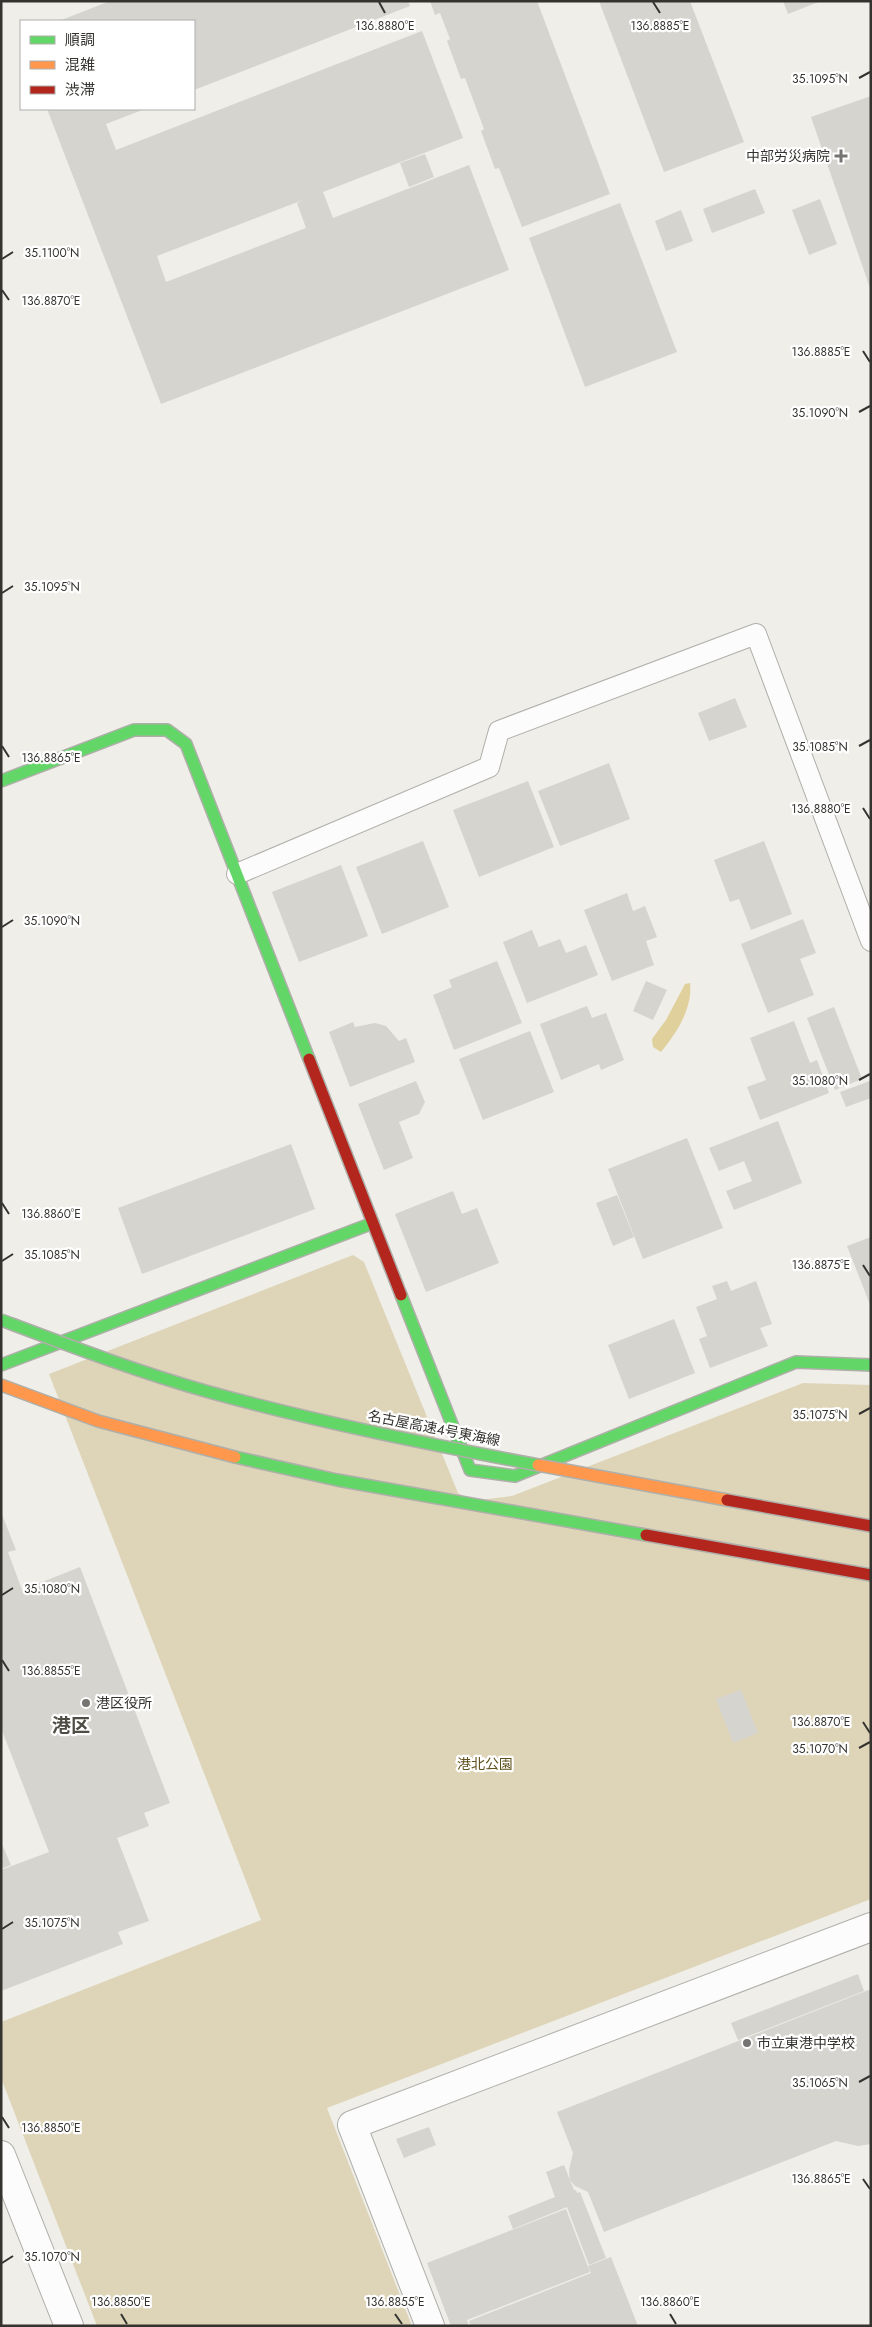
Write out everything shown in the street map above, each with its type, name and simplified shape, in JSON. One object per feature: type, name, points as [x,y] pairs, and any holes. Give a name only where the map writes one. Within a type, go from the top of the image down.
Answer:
[{"type":"main road","points":[[1,781],[134,730],[168,730],[186,744],[470,1470],[515,1476],[796,1362],[871,1365]]},
{"type":"main road","points":[[1,1365],[373,1223]]},
{"type":"main road","name":"名古屋高速4号東海線","points":[[1,1320],[120,1365],[238,1400],[353,1427],[558,1468],[871,1526]]},
{"type":"main road","points":[[1,1385],[98,1421],[220,1454],[317,1475],[871,1575]]},
{"type":"street","points":[[430,2326],[352,2125],[871,1927]]},
{"type":"street","points":[[1,2154],[69,2326]]},
{"type":"lane","points":[[237,874],[489,767],[499,731],[756,634],[871,941]]},
{"type":"green space","name":"港北公園","points":[[353,1255],[364,1262],[458,1493],[472,1501],[512,1496],[803,1383],[871,1385],[871,1899],[327,2108],[412,2326],[97,2326],[1,2078],[1,2022],[261,1920],[49,1374]]},
{"type":"shaded area","points":[[690,983],[689,1002],[686,1011],[678,1029],[661,1052],[653,1047],[652,1039],[666,1020],[685,984]]},
{"type":"building","points":[[110,1],[408,1],[410,6],[195,90],[195,20],[62,20]]},
{"type":"building","points":[[430,1],[537,1],[610,194],[522,227],[499,168],[495,169],[481,131],[484,129],[465,78],[461,79],[447,41],[450,39],[440,13],[435,15]]},
{"type":"building","points":[[599,1],[690,1],[744,142],[664,172]]},
{"type":"building","points":[[783,1],[821,1],[788,14]]},
{"type":"building","points":[[422,31],[463,138],[323,192],[333,218],[469,165],[509,270],[161,404],[47,110],[142,110],[106,124],[116,150]],"holes":[[[303,200],[297,203],[306,228],[166,282],[157,256]]]},
{"type":"building","points":[[871,96],[871,288],[870,288],[811,117]]},
{"type":"building","points":[[425,154],[434,177],[409,187],[400,163]]},
{"type":"building","points":[[755,189],[765,213],[712,233],[703,209]]},
{"type":"building","points":[[820,199],[837,244],[809,255],[792,210]]},
{"type":"building","points":[[620,203],[677,352],[585,387],[529,238]]},
{"type":"building","points":[[681,210],[693,241],[666,251],[655,221]]},
{"type":"building","points":[[735,698],[747,727],[709,741],[698,713]]},
{"type":"building","points":[[609,763],[630,819],[560,846],[538,791]]},
{"type":"building","points":[[528,781],[554,847],[479,877],[453,810]]},
{"type":"building","points":[[423,841],[449,907],[382,934],[356,867]]},
{"type":"building","points":[[764,841],[792,914],[751,930],[739,899],[730,902],[714,860]]},
{"type":"building","points":[[341,865],[368,936],[299,962],[272,892]]},
{"type":"building","points":[[627,893],[633,911],[645,906],[657,937],[646,941],[654,965],[612,981],[584,910]]},
{"type":"building","points":[[803,919],[816,953],[800,959],[814,995],[768,1013],[741,944]]},
{"type":"building","points":[[532,930],[539,947],[560,939],[566,953],[586,945],[598,975],[527,1003],[503,942]]},
{"type":"building","points":[[497,961],[522,1023],[454,1050],[433,995],[452,987],[449,980]]},
{"type":"building","points":[[646,981],[667,990],[653,1020],[633,1011]]},
{"type":"building","points":[[587,1006],[592,1018],[606,1013],[624,1060],[601,1070],[599,1064],[561,1080],[540,1024]]},
{"type":"building","points":[[834,1007],[862,1079],[835,1090],[807,1018]]},
{"type":"building","points":[[794,1021],[810,1063],[817,1060],[829,1093],[760,1120],[747,1087],[766,1080],[750,1038]]},
{"type":"building","points":[[353,1022],[355,1027],[375,1023],[386,1026],[399,1041],[406,1038],[415,1062],[350,1087],[329,1032]]},
{"type":"building","points":[[530,1031],[554,1092],[483,1120],[459,1059]]},
{"type":"building","points":[[416,1081],[425,1102],[419,1114],[399,1122],[413,1158],[384,1170],[358,1104]]},
{"type":"building","points":[[870,1081],[871,1098],[846,1107],[840,1092]]},
{"type":"building","points":[[778,1121],[802,1183],[734,1210],[726,1191],[752,1181],[744,1161],[719,1171],[709,1148]]},
{"type":"building","points":[[687,1138],[723,1228],[643,1259],[608,1169]]},
{"type":"building","points":[[291,1144],[315,1209],[142,1274],[118,1208]]},
{"type":"building","points":[[453,1191],[462,1214],[477,1208],[499,1263],[426,1292],[395,1214]]},
{"type":"building","points":[[617,1195],[634,1237],[613,1246],[596,1203]]},
{"type":"building","points":[[871,1237],[871,1307],[847,1246]]},
{"type":"building","points":[[727,1281],[731,1291],[756,1281],[772,1324],[760,1328],[768,1346],[710,1368],[699,1339],[707,1336],[696,1307],[717,1299],[712,1286]]},
{"type":"building","points":[[674,1319],[695,1373],[629,1399],[608,1345]]},
{"type":"building","points":[[1,1512],[16,1550],[8,1552],[22,1590],[80,1567],[170,1803],[144,1813],[149,1826],[117,1838],[149,1921],[118,1932],[123,1944],[1,1991],[1,1870],[49,1852],[1,1728]]},
{"type":"building","points":[[741,1690],[758,1733],[733,1743],[716,1699]]},
{"type":"building","points":[[1,1842],[11,1865],[1,1869]]},
{"type":"building","points":[[858,1974],[864,1991],[738,2040],[731,2023]]},
{"type":"building","points":[[871,1989],[871,2144],[858,2146],[836,2141],[604,2232],[588,2192],[575,2186],[570,2180],[569,2170],[573,2153],[557,2112]]},
{"type":"building","points":[[429,2127],[436,2145],[404,2158],[396,2139]]},
{"type":"building","points":[[564,2165],[574,2190],[577,2193],[580,2192],[606,2258],[589,2265],[567,2207],[513,2229],[508,2216],[555,2197],[546,2172]]},
{"type":"building","points":[[566,2209],[590,2272],[467,2320],[469,2326],[451,2326],[427,2263]]},
{"type":"building","points":[[611,2257],[638,2326],[471,2326],[469,2321],[591,2273],[588,2266]]},
{"type":"traffic: fast","points":[[1,781],[134,730],[167,730],[186,744],[309,1059]]},
{"type":"traffic: fast","points":[[1,1365],[373,1223]]},
{"type":"traffic: fast","points":[[401,1295],[470,1470],[515,1476],[796,1362],[871,1365]]},
{"type":"traffic: fast","points":[[1,1320],[78,1349],[209,1392],[332,1423],[538,1465]]},
{"type":"traffic: fast","points":[[235,1457],[337,1480],[646,1535]]},
{"type":"traffic: slow","points":[[1,1385],[98,1421],[235,1457]]},
{"type":"traffic: slow","points":[[538,1465],[727,1500]]},
{"type":"traffic: jam","points":[[309,1059],[401,1295]]},
{"type":"traffic: jam","points":[[727,1500],[871,1526]]},
{"type":"traffic: jam","points":[[646,1535],[871,1575]]},
{"type":"place","name":"中部労災病院","points":[[841,156]]},
{"type":"place","name":"港区役所","points":[[86,1703]]},
{"type":"place","name":"市立東港中学校","points":[[747,2043]]},
{"type":"district","name":"港区","points":[[71,1725]]}]
